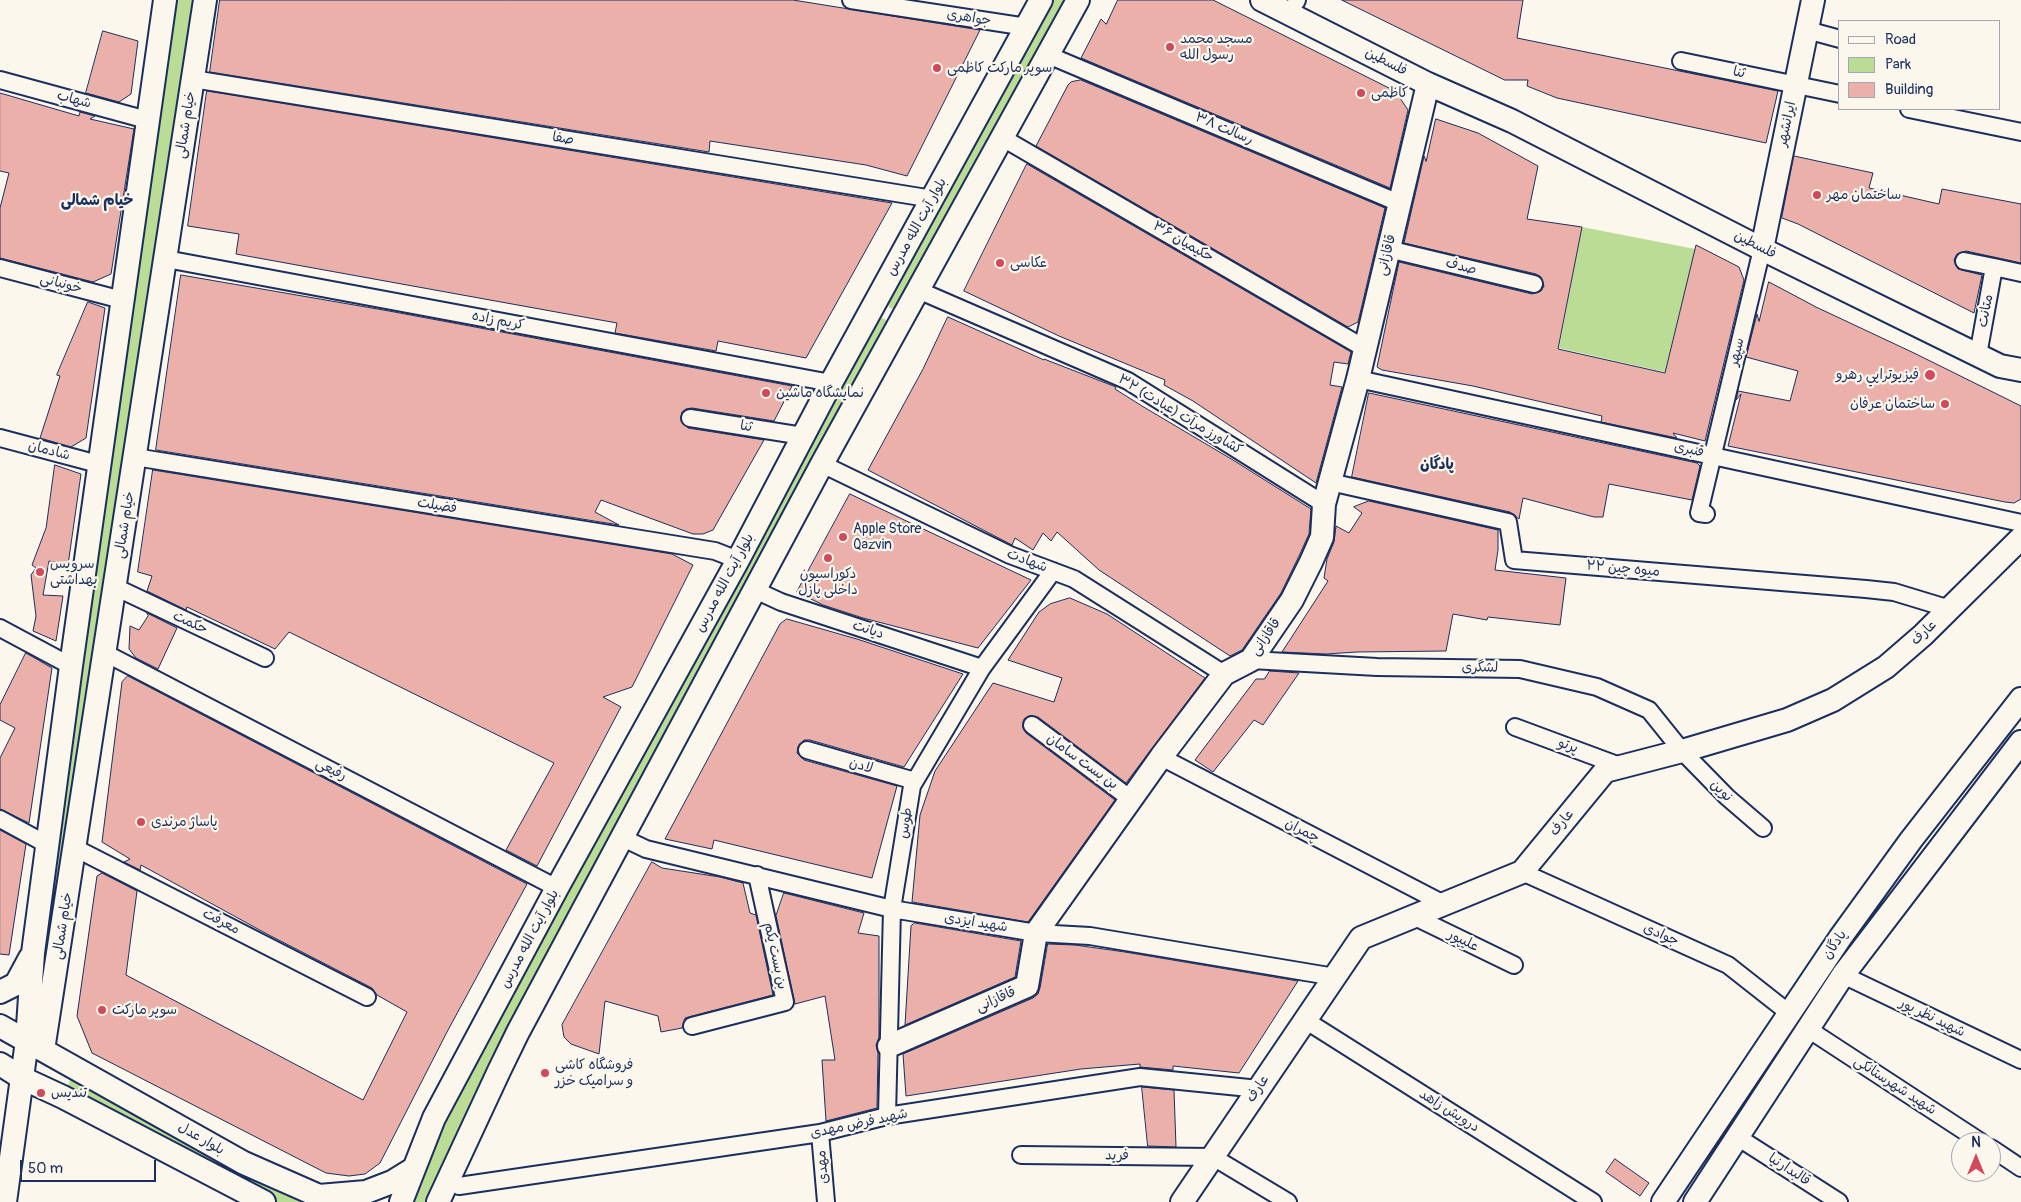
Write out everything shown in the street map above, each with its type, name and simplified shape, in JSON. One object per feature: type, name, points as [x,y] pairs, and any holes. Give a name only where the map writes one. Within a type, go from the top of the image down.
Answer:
[{"type":"main road","name":"خیام شمالی","points":[[32,1048],[33,953],[98,464],[165,0]]},
{"type":"main road","name":"خیام شمالی","points":[[32,1048],[48,1025],[205,0]]},
{"type":"main road","name":"بلوار آیت الله مدرس","points":[[401,1202],[434,1118],[557,888],[738,560],[831,383],[1042,0]]},
{"type":"main road","points":[[1030,86],[1054,25],[1067,0]]},
{"type":"main road","points":[[438,1202],[499,1071],[822,464],[1078,0]]},
{"type":"main road","name":"فلسطین","points":[[1262,0],[1428,84],[1512,121],[1762,249],[1978,355],[2010,368],[2015,383],[2021,386]]},
{"type":"main road","name":"فلسطین","points":[[1295,0],[1438,76],[1512,121]]},
{"type":"main road","name":"ایرانشهر","points":[[1762,249],[1813,0]]},
{"type":"main road","name":"قاقازانی","points":[[889,1046],[1027,986],[1036,932],[1161,757],[1224,674],[1251,660],[1292,600],[1322,537],[1324,504],[1358,379],[1428,84]]},
{"type":"main road","points":[[881,294],[884,302],[890,308],[897,312],[906,313]]},
{"type":"main road","points":[[869,315],[885,319],[895,332]]},
{"type":"main road","name":"عارف","points":[[1182,1202],[1361,938],[1522,872],[1605,771],[1682,751],[1787,720],[1833,700],[1886,667],[1950,608],[2021,538]]},
{"type":"main road","name":"پادگان","points":[[1662,1202],[1840,938],[1910,840],[2021,699]]},
{"type":"main road","name":"پادگان","points":[[1695,1202],[1739,1138],[1844,975],[2021,742]]},
{"type":"main road","points":[[609,795],[623,784],[632,780],[638,782],[641,786],[643,801]]},
{"type":"main road","points":[[0,992],[16,984],[33,953]]},
{"type":"main road","points":[[48,1025],[61,1049],[75,1068]]},
{"type":"main road","name":"بلوار عدل","points":[[0,1026],[32,1048],[75,1068],[244,1163],[326,1199],[366,1192],[392,1182],[413,1169]]},
{"type":"main road","points":[[0,1043],[32,1048],[22,1078],[5,1202]]},
{"type":"main road","name":"بلوار عدل","points":[[0,1064],[22,1078],[63,1097],[264,1202]]},
{"type":"main road","points":[[458,1194],[499,1071]]},
{"type":"street","name":"جواهری","points":[[851,0],[1027,27]]},
{"type":"street","points":[[1807,30],[1838,38]]},
{"type":"street","name":"۳۸ رسالت","points":[[1048,55],[1399,203]]},
{"type":"street","name":"ثنا","points":[[1681,61],[1838,94]]},
{"type":"street","name":"صفا","points":[[193,79],[933,199]]},
{"type":"street","name":"شهاب","points":[[0,80],[147,120]]},
{"type":"street","points":[[1914,110],[2021,132]]},
{"type":"street","name":"۳۶ حکیمیان","points":[[1001,137],[1364,348]]},
{"type":"street","name":"صدف","points":[[1388,249],[1534,284]]},
{"type":"street","name":"سپهر","points":[[1706,514],[1699,513],[1762,249]]},
{"type":"street","name":"کریم زاده","points":[[166,259],[831,383]]},
{"type":"street","points":[[1964,261],[2021,273]]},
{"type":"street","name":"متانت","points":[[1978,355],[1994,267]]},
{"type":"street","name":"خونبانی","points":[[0,268],[122,300]]},
{"type":"street","name":"۳۲ کشاورز مرآت (عبادت)","points":[[918,290],[1128,381],[1324,504]]},
{"type":"street","name":"قنبری","points":[[1358,379],[2021,523]]},
{"type":"street","name":"ثنا","points":[[690,418],[803,436]]},
{"type":"street","name":"شادمان","points":[[0,438],[98,464]]},
{"type":"street","name":"فضیلت","points":[[135,457],[715,551],[738,560]]},
{"type":"street","name":"شهادت","points":[[822,464],[1010,555],[1074,579],[1224,674]]},
{"type":"street","name":"۲۲ میوه چین","points":[[1330,482],[1508,522],[1514,560],[1894,592],[1950,608]]},
{"type":"street","name":"طوس","points":[[886,1116],[892,909],[912,786],[982,668],[1054,572]]},
{"type":"street","name":"حکمت","points":[[115,587],[265,658]]},
{"type":"street","name":"دیانت","points":[[756,590],[790,605],[982,668]]},
{"type":"street","points":[[0,628],[71,666]]},
{"type":"street","name":"رفیعی","points":[[105,653],[557,888]]},
{"type":"street","name":"لشگری","points":[[1251,660],[1377,666],[1520,669],[1597,688],[1650,710],[1682,751]]},
{"type":"street","name":"بن بست سامان","points":[[1032,725],[1132,800]]},
{"type":"street","name":"پرتو","points":[[1516,727],[1620,766]]},
{"type":"street","name":"لادن","points":[[807,750],[915,781]]},
{"type":"street","name":"نوین","points":[[1682,751],[1727,797],[1763,828]]},
{"type":"street","name":"چمران","points":[[1161,757],[1444,904]]},
{"type":"street","points":[[0,819],[48,845]]},
{"type":"street","name":"شهید ایزدی","points":[[623,838],[646,849],[892,909],[1036,932],[1090,936],[1335,977]]},
{"type":"street","name":"معرفت","points":[[75,848],[368,997]]},
{"type":"street","name":"جوادی","points":[[1522,872],[1728,965],[1789,1013]]},
{"type":"street","name":"بن بست یکم","points":[[692,1026],[785,1002],[757,875]]},
{"type":"street","name":"علیپور","points":[[1413,916],[1514,965]]},
{"type":"street","name":"شهید نظر پور","points":[[1844,975],[2021,1060]]},
{"type":"street","name":"درویش زاهد","points":[[1305,1020],[1593,1202]]},
{"type":"street","name":"شهید شهرستانکی","points":[[1808,1029],[1966,1132]]},
{"type":"street","name":"شهید فرض مهدی","points":[[458,1194],[820,1133],[886,1116],[1140,1077],[1258,1089]]},
{"type":"street","name":"مهدی","points":[[820,1133],[826,1202]]},
{"type":"street","name":"قالبدارنیا","points":[[1739,1138],[1839,1202]]},
{"type":"street","name":"فرید","points":[[1021,1155],[1213,1157]]},
{"type":"street","points":[[2001,1155],[2021,1168]]},
{"type":"street","points":[[1213,1157],[1288,1202]]},
{"type":"green space","points":[[165,0],[205,0],[47,1028],[33,953]]},
{"type":"green space","points":[[1045,0],[1064,0],[1030,86],[906,313],[890,308],[881,294]]},
{"type":"green space","points":[[1582,227],[1695,249],[1665,372],[1559,348]]},
{"type":"green space","points":[[869,315],[885,319],[895,333],[438,1202],[401,1202]]},
{"type":"green space","points":[[75,1068],[334,1202],[264,1202],[63,1097]]},
{"type":"building","points":[[220,0],[793,0],[980,30],[907,176],[866,165],[710,141],[709,152],[210,72]]},
{"type":"building","points":[[1118,0],[1213,0],[1391,89],[1398,95],[1408,110],[1390,188],[1081,58],[1101,19],[1106,24]]},
{"type":"building","points":[[1342,0],[1523,0],[1517,38],[1778,91],[1766,143],[1557,98],[1527,86],[1528,80],[1505,80]]},
{"type":"building","points":[[103,31],[138,41],[131,94],[119,102],[86,93]]},
{"type":"building","points":[[1081,80],[1385,208],[1358,322],[1348,327],[1036,146],[1068,85],[1071,82]]},
{"type":"building","points":[[207,91],[892,203],[806,358],[718,341],[716,351],[615,333],[617,323],[236,254],[239,234],[188,226]]},
{"type":"building","points":[[0,93],[79,116],[80,112],[95,116],[90,119],[134,129],[111,274],[93,282],[0,258],[0,208],[9,173],[0,171]]},
{"type":"building","points":[[1436,119],[1478,133],[1538,166],[1527,219],[1582,227],[1558,349],[1665,373],[1696,245],[1739,267],[1744,280],[1705,441],[1673,433],[1677,438],[1601,422],[1602,416],[1473,386],[1382,370],[1377,367],[1399,262],[1532,294],[1541,291],[1544,286],[1541,277],[1536,274],[1404,243],[1424,156],[1426,161]]},
{"type":"building","points":[[1794,156],[1873,173],[1869,188],[1939,204],[1942,189],[2021,204],[2021,263],[1966,251],[1957,254],[1954,260],[1958,269],[1982,275],[1974,313],[1798,224],[1782,218]]},
{"type":"building","points":[[1027,164],[1351,352],[1348,364],[1334,362],[1330,385],[1342,387],[1316,483],[1193,401],[1164,385],[1165,380],[1059,336],[964,291]]},
{"type":"building","points":[[181,275],[389,311],[792,386],[774,421],[692,408],[682,412],[681,421],[688,428],[764,440],[713,530],[703,534],[693,534],[601,500],[595,512],[619,525],[156,450]]},
{"type":"building","points":[[1769,282],[1816,307],[2021,406],[2021,499],[2014,503],[2005,502],[1728,446],[1741,394],[1736,400],[1738,391],[1790,401],[1798,371],[1746,357],[1757,314],[1759,321]]},
{"type":"building","points":[[88,302],[105,308],[86,438],[71,447],[40,438],[60,376],[57,375]]},
{"type":"building","points":[[948,317],[1044,360],[1116,387],[1115,389],[1142,406],[1311,509],[1309,534],[1281,593],[1242,650],[1230,656],[1099,570],[1057,532],[1051,541],[1043,533],[1033,550],[1015,538],[1012,545],[868,470],[923,369]]},
{"type":"building","points":[[1369,393],[1697,463],[1700,466],[1692,500],[1609,484],[1603,517],[1594,517],[1523,498],[1519,519],[1510,512],[1352,477]]},
{"type":"building","points":[[55,465],[81,474],[68,565],[49,561],[43,595],[63,596],[56,641],[33,631],[36,616],[31,575],[36,568],[32,565],[46,528]]},
{"type":"building","points":[[153,470],[672,554],[693,565],[632,687],[603,697],[621,707],[537,866],[506,850],[554,763],[289,632],[275,649],[187,607],[186,610],[147,591],[152,576],[138,572]]},
{"type":"building","points":[[850,494],[1031,580],[978,648],[863,618],[823,605],[797,592]]},
{"type":"building","points":[[1369,501],[1498,530],[1495,570],[1566,578],[1560,625],[1488,617],[1487,620],[1453,614],[1446,651],[1326,654],[1282,652],[1328,581],[1324,578],[1327,559],[1334,542],[1336,526],[1349,533],[1362,513],[1354,507]]},
{"type":"building","points":[[1070,598],[1107,614],[1205,678],[1126,783],[1038,717],[1029,716],[1024,719],[1023,728],[1026,733],[1115,800],[1028,922],[912,902],[920,815],[935,771],[993,683],[1054,702],[1062,678],[1008,660],[1039,612],[1050,604]]},
{"type":"building","points":[[147,613],[177,628],[158,669],[136,658],[129,649],[130,626],[139,630],[148,616]]},
{"type":"building","points":[[787,619],[857,639],[963,674],[904,767],[810,740],[804,740],[798,747],[797,753],[804,760],[897,786],[872,878],[714,840],[712,849],[665,839],[780,624]]},
{"type":"building","points":[[26,653],[52,668],[29,823],[0,809],[0,758],[15,728],[0,720],[0,705]]},
{"type":"building","points":[[1270,671],[1299,673],[1263,725],[1254,720],[1213,772],[1195,760],[1256,679],[1264,679]]},
{"type":"building","points":[[128,676],[527,884],[447,1032],[380,1163],[365,1174],[349,1176],[326,1173],[92,1053],[77,1016],[97,876],[102,873],[137,891],[126,975],[363,1100],[407,1012],[377,995],[372,988],[267,934],[141,865],[140,870],[124,862],[130,859],[102,842],[122,682]]},
{"type":"building","points":[[0,830],[26,844],[9,955],[0,954]]},
{"type":"building","points":[[652,862],[662,868],[720,877],[743,883],[750,913],[756,915],[773,995],[685,1018],[682,1028],[661,1032],[658,1016],[605,1001],[599,1054],[571,1044],[564,1037],[562,1025]]},
{"type":"building","points":[[784,893],[864,913],[858,933],[879,936],[879,1038],[876,1045],[878,1053],[877,1108],[826,1121],[822,1060],[835,1060],[825,996],[795,1004],[776,916]]},
{"type":"building","points":[[915,923],[1021,941],[1015,977],[905,1025],[911,926]]},
{"type":"building","points":[[1048,944],[1075,945],[1125,952],[1298,981],[1239,1073],[1173,1066],[1173,1070],[1140,1067],[1140,1064],[1081,1069],[906,1096],[903,1054],[1033,998],[1038,994],[1040,988]]},
{"type":"building","points":[[1142,1087],[1174,1090],[1176,1147],[1148,1146]]},
{"type":"building","points":[[1615,1159],[1649,1183],[1640,1196],[1606,1172]]},
{"type":"place","name":"مسجد محمد رسول الله","points":[[1170,47]]},
{"type":"place","name":"سوپر مارکت کاظمی","points":[[937,68]]},
{"type":"place","name":"کاظمی","points":[[1361,93]]},
{"type":"place","name":"ساختمان مهر","points":[[1817,195]]},
{"type":"place","name":"عکاسی","points":[[1000,263]]},
{"type":"place","name":"فيزيوتراپي رهرو","points":[[1930,375]]},
{"type":"place","name":"نمایشگاه ماشین","points":[[766,393]]},
{"type":"place","name":"ساختمان عرفان","points":[[1945,404]]},
{"type":"place","name":"Apple Store Qazvin","points":[[843,537]]},
{"type":"place","name":"دکوراسیون داخلی پازل","points":[[828,558]]},
{"type":"place","name":"سرویس بهداشتی","points":[[40,572]]},
{"type":"place","name":"پاساژ مرندی","points":[[141,822]]},
{"type":"place","name":"سوپر مارکت","points":[[102,1010]]},
{"type":"place","name":"فروشگاه کاشی و سرامیک خزر","points":[[545,1073]]},
{"type":"place","name":"تندیس","points":[[41,1093]]},
{"type":"district","name":"خیام شمالی","points":[[97,201]]},
{"type":"district","name":"پادگان","points":[[1437,465]]}]
